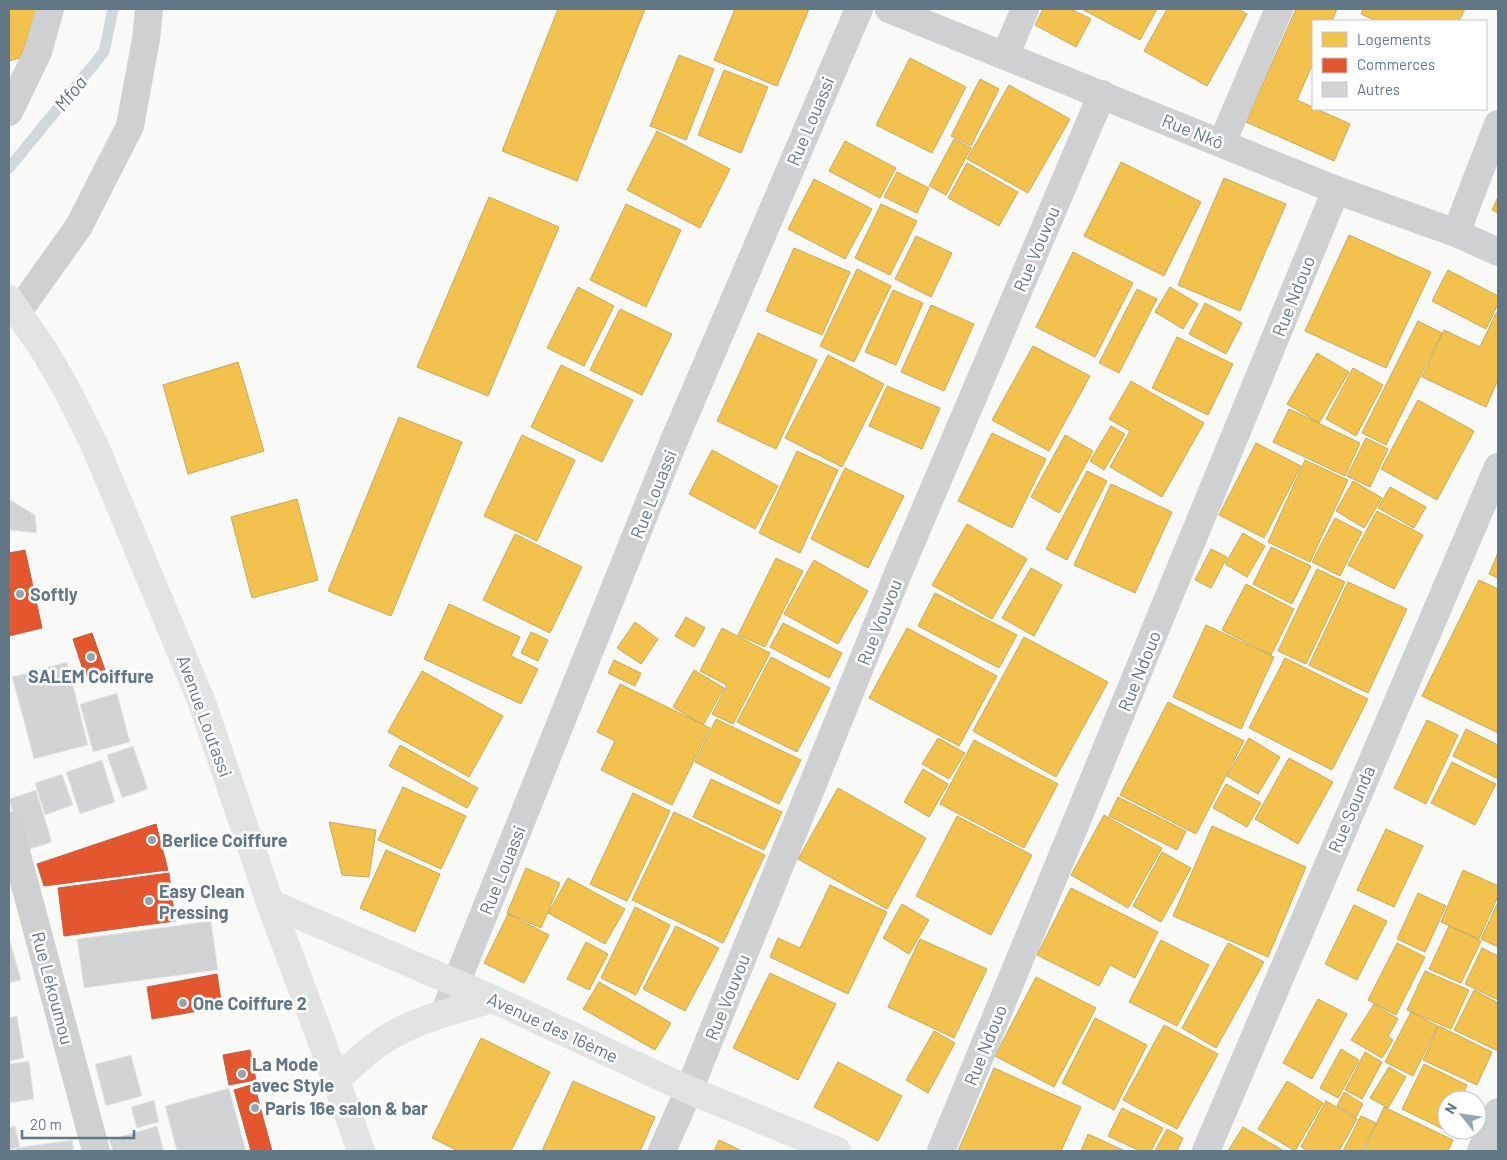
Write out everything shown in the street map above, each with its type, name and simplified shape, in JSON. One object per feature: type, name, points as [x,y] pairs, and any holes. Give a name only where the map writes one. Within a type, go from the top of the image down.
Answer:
[{"type":"main road","name":"Avenue Loutassi","points":[[13,306],[45,352],[66,388],[95,446],[203,705],[270,903],[361,1151]]},
{"type":"main road","name":"Avenue des 16ème","points":[[270,903],[493,999],[689,1090],[837,1151]]},
{"type":"main road","points":[[336,1080],[379,1043],[394,1034],[444,1013],[493,999]]},
{"type":"street","points":[[9,112],[38,52],[50,9]]},
{"type":"street","points":[[13,306],[79,226],[130,126],[146,39],[149,9]]},
{"type":"street","name":"Rue Louassi","points":[[444,1013],[673,443],[858,9]]},
{"type":"street","name":"Rue Nkô","points":[[889,9],[1336,190],[1456,233],[1498,252]]},
{"type":"street","points":[[1005,56],[1025,9]]},
{"type":"street","points":[[1222,143],[1279,9]]},
{"type":"street","name":"Rue Vouvou","points":[[662,1151],[689,1090],[899,571],[1102,94]]},
{"type":"street","points":[[1456,233],[1498,124]]},
{"type":"street","name":"Rue Ndouo","points":[[941,1151],[1336,190]]},
{"type":"street","name":"Rue Sounda","points":[[1206,1151],[1498,466]]},
{"type":"street","name":"Rue Lékoumou","points":[[9,825],[96,1151]]},
{"type":"street","points":[[1481,1151],[1498,1112]]},
{"type":"building: Logements","points":[[9,9],[38,9],[20,58],[9,61]]},
{"type":"building: Logements","points":[[558,9],[645,9],[577,181],[502,151]]},
{"type":"building: Logements","points":[[735,9],[809,9],[777,86],[714,60]]},
{"type":"building: Logements","points":[[1043,9],[1071,9],[1091,19],[1076,47],[1035,25]]},
{"type":"building: Logements","points":[[1082,9],[1157,9],[1140,40]]},
{"type":"building: Logements","points":[[1167,9],[1238,9],[1247,14],[1207,86],[1144,51]]},
{"type":"building: Logements","points":[[1296,9],[1337,9],[1332,20],[1312,20],[1312,65],[1297,100],[1312,107],[1312,110],[1319,110],[1350,124],[1334,161],[1246,122]]},
{"type":"building: Logements","points":[[1363,9],[1465,9],[1460,20],[1374,20],[1361,14]]},
{"type":"building: Logements","points":[[679,55],[714,69],[686,140],[650,126]]},
{"type":"building: Logements","points":[[910,58],[966,87],[932,153],[876,125]]},
{"type":"building: Logements","points":[[724,70],[768,87],[741,153],[698,135]]},
{"type":"building: Logements","points":[[980,79],[999,89],[971,146],[951,136]]},
{"type":"building: Logements","points":[[1009,85],[1070,119],[1028,193],[967,159]]},
{"type":"building: Logements","points":[[657,131],[730,169],[700,228],[627,190]]},
{"type":"building: Logements","points":[[954,139],[971,148],[946,195],[929,186]]},
{"type":"building: Logements","points":[[845,141],[896,168],[880,198],[829,171]]},
{"type":"building: Logements","points":[[1121,162],[1201,202],[1164,276],[1084,236]]},
{"type":"building: Logements","points":[[967,163],[1018,192],[999,226],[948,198]]},
{"type":"building: Logements","points":[[897,172],[929,188],[917,213],[884,197]]},
{"type":"building: Logements","points":[[1224,178],[1286,204],[1240,311],[1178,285]]},
{"type":"building: Logements","points":[[814,179],[872,209],[845,259],[788,229]]},
{"type":"building: Logements","points":[[489,197],[559,227],[488,396],[417,367]]},
{"type":"building: Logements","points":[[1498,197],[1498,213],[1492,210]]},
{"type":"building: Logements","points":[[626,204],[681,230],[646,307],[590,280]]},
{"type":"building: Logements","points":[[881,204],[917,221],[890,275],[855,258]]},
{"type":"building: Logements","points":[[1349,235],[1431,272],[1386,368],[1305,331]]},
{"type":"building: Logements","points":[[916,236],[952,253],[931,297],[895,279]]},
{"type":"building: Logements","points":[[794,248],[850,272],[822,335],[766,311]]},
{"type":"building: Logements","points":[[1073,252],[1133,283],[1095,357],[1036,327]]},
{"type":"building: Logements","points":[[857,269],[891,286],[854,362],[820,346]]},
{"type":"building: Logements","points":[[1448,270],[1498,296],[1498,304],[1486,329],[1432,301]]},
{"type":"building: Logements","points":[[578,287],[614,306],[584,366],[547,348]]},
{"type":"building: Logements","points":[[1170,287],[1198,304],[1183,329],[1155,312]]},
{"type":"building: Logements","points":[[1137,289],[1157,299],[1119,373],[1099,363]]},
{"type":"building: Logements","points":[[893,290],[923,303],[896,365],[865,352]]},
{"type":"building: Logements","points":[[1205,303],[1242,323],[1226,354],[1189,334]]},
{"type":"building: Logements","points":[[931,305],[974,324],[944,391],[901,372]]},
{"type":"building: Logements","points":[[620,309],[672,334],[642,395],[590,370]]},
{"type":"building: Logements","points":[[1496,313],[1498,314],[1498,380],[1486,407],[1422,377],[1444,330],[1480,347]]},
{"type":"building: Logements","points":[[1418,321],[1442,333],[1386,445],[1362,433]]},
{"type":"building: Logements","points":[[758,333],[817,360],[776,449],[717,421]]},
{"type":"building: Logements","points":[[1177,337],[1233,364],[1208,415],[1152,388]]},
{"type":"building: Logements","points":[[1033,346],[1090,376],[1049,451],[992,420]]},
{"type":"building: Logements","points":[[1317,353],[1349,372],[1319,423],[1287,404]]},
{"type":"building: Logements","points":[[828,355],[884,384],[842,467],[785,438]]},
{"type":"building: Logements","points":[[238,362],[264,451],[188,474],[163,385]]},
{"type":"building: Logements","points":[[561,365],[633,400],[602,462],[531,427]]},
{"type":"building: Logements","points":[[1353,368],[1383,385],[1356,436],[1326,419]]},
{"type":"building: Logements","points":[[1131,381],[1204,423],[1162,497],[1110,467],[1130,431],[1109,419]]},
{"type":"building: Logements","points":[[887,386],[940,408],[922,449],[869,426]]},
{"type":"building: Logements","points":[[1418,400],[1474,431],[1437,500],[1381,469]]},
{"type":"building: Logements","points":[[1289,409],[1360,443],[1345,476],[1273,442]]},
{"type":"building: Logements","points":[[399,417],[462,442],[391,616],[328,591]]},
{"type":"building: Logements","points":[[1111,426],[1125,434],[1104,470],[1090,461]]},
{"type":"building: Logements","points":[[992,433],[1046,459],[1012,528],[958,501]]},
{"type":"building: Logements","points":[[522,435],[575,460],[537,541],[484,516]]},
{"type":"building: Logements","points":[[1065,435],[1093,451],[1059,513],[1031,497]]},
{"type":"building: Logements","points":[[1366,438],[1388,449],[1370,487],[1347,476]]},
{"type":"building: Logements","points":[[1256,443],[1301,466],[1264,538],[1219,515]]},
{"type":"building: Logements","points":[[712,450],[778,486],[755,529],[689,494]]},
{"type":"building: Logements","points":[[797,451],[838,470],[800,553],[759,533]]},
{"type":"building: Logements","points":[[1305,460],[1348,480],[1310,562],[1268,542]]},
{"type":"building: Logements","points":[[845,468],[904,496],[868,568],[811,539]]},
{"type":"building: Logements","points":[[1087,471],[1107,481],[1067,560],[1046,549]]},
{"type":"building: Logements","points":[[1353,481],[1382,498],[1364,528],[1336,511]]},
{"type":"building: Logements","points":[[1111,484],[1172,512],[1135,593],[1074,565]]},
{"type":"building: Logements","points":[[1390,487],[1426,507],[1414,528],[1378,508]]},
{"type":"building: Logements","points":[[297,499],[318,580],[252,598],[231,517]]},
{"type":"building: Logements","points":[[1377,511],[1423,535],[1394,589],[1348,565]]},
{"type":"building: Logements","points":[[1335,518],[1362,532],[1340,576],[1312,562]]},
{"type":"building: Logements","points":[[967,524],[1027,559],[992,619],[932,585]]},
{"type":"building: Logements","points":[[1243,533],[1265,546],[1247,577],[1225,564]]},
{"type":"building: Logements","points":[[515,534],[582,567],[550,633],[483,600]]},
{"type":"building: Logements","points":[[1271,547],[1311,566],[1292,604],[1253,584]]},
{"type":"building: Logements","points":[[1211,549],[1227,557],[1211,588],[1195,580]]},
{"type":"building: Logements","points":[[1498,553],[1498,578],[1489,574]]},
{"type":"building: Logements","points":[[776,558],[803,571],[765,647],[738,635]]},
{"type":"building: Logements","points":[[814,560],[868,591],[838,644],[784,614]]},
{"type":"building: Logements","points":[[1031,568],[1062,585],[1034,636],[1002,618]]},
{"type":"building: Logements","points":[[1317,569],[1345,582],[1306,664],[1278,651]]},
{"type":"building: Logements","points":[[1479,580],[1498,589],[1498,733],[1422,696]]},
{"type":"building: Logements","points":[[1348,582],[1407,609],[1368,693],[1309,665]]},
{"type":"building: Logements","points":[[1246,584],[1294,609],[1271,655],[1222,630]]},
{"type":"building: Logements","points":[[935,593],[1017,635],[999,668],[918,626]]},
{"type":"building: Logements","points":[[449,604],[520,637],[511,656],[538,669],[521,704],[424,659]]},
{"type":"building: Logements","points":[[686,617],[705,628],[694,647],[675,636]]},
{"type":"building: Logements","points":[[635,622],[658,639],[641,664],[617,648]]},
{"type":"building: Logements","points":[[783,623],[842,653],[829,678],[770,647]]},
{"type":"building: Logements","points":[[1206,625],[1274,657],[1241,729],[1173,697]]},
{"type":"building: Logements","points":[[722,628],[770,653],[733,724],[712,714],[727,685],[700,671]]},
{"type":"building: Logements","points":[[907,628],[997,676],[959,746],[869,698]]},
{"type":"building: Logements","points":[[531,632],[548,640],[538,661],[521,653]]},
{"type":"building: Logements","points":[[1024,637],[1108,682],[1056,777],[973,731]]},
{"type":"building: Logements","points":[[771,657],[830,688],[797,752],[737,722]]},
{"type":"building: Logements","points":[[1285,658],[1368,699],[1332,770],[1249,728]]},
{"type":"building: Logements","points":[[614,660],[641,673],[635,686],[608,673]]},
{"type":"building: Logements","points":[[694,670],[724,688],[703,725],[673,707]]},
{"type":"building: Logements","points":[[422,671],[503,716],[469,777],[388,732]]},
{"type":"building: Logements","points":[[620,684],[710,728],[672,805],[601,770],[615,741],[597,732]]},
{"type":"building: Logements","points":[[1168,702],[1244,741],[1196,834],[1120,795]]},
{"type":"building: Logements","points":[[716,719],[801,760],[779,804],[695,762]]},
{"type":"building: Logements","points":[[1427,720],[1458,735],[1426,804],[1394,788]]},
{"type":"building: Logements","points":[[1466,729],[1498,745],[1498,779],[1453,756]]},
{"type":"building: Logements","points":[[938,738],[965,753],[949,779],[922,764]]},
{"type":"building: Logements","points":[[1249,738],[1280,757],[1258,794],[1227,776]]},
{"type":"building: Logements","points":[[974,740],[1058,784],[1024,848],[940,804]]},
{"type":"building: Logements","points":[[400,745],[478,788],[467,808],[389,766]]},
{"type":"building: Logements","points":[[1289,758],[1333,782],[1298,844],[1255,819]]},
{"type":"building: Logements","points":[[1452,762],[1496,784],[1475,825],[1431,803]]},
{"type":"building: Logements","points":[[923,769],[948,784],[929,817],[904,802]]},
{"type":"building: Logements","points":[[711,779],[782,812],[764,850],[693,817]]},
{"type":"building: Logements","points":[[1226,784],[1261,803],[1247,827],[1213,808]]},
{"type":"building: Logements","points":[[403,787],[466,816],[441,869],[378,840]]},
{"type":"building: Logements","points":[[838,788],[926,838],[887,909],[798,859]]},
{"type":"building: Logements","points":[[633,793],[670,811],[627,901],[590,884]]},
{"type":"building: Logements","points":[[1118,797],[1186,831],[1177,850],[1109,816]]},
{"type":"building: Logements","points":[[674,812],[765,855],[723,943],[632,900]]},
{"type":"building: Logements","points":[[1104,815],[1162,848],[1128,908],[1071,875]]},
{"type":"building: Logements","points":[[957,816],[1032,855],[991,935],[916,896]]},
{"type":"building: Logements","points":[[329,822],[376,830],[369,877],[342,875]]},
{"type":"building: Logements","points":[[1212,826],[1306,867],[1268,957],[1173,916]]},
{"type":"building: Logements","points":[[1386,829],[1423,846],[1394,907],[1357,890]]},
{"type":"building: Logements","points":[[386,850],[440,874],[415,932],[360,908]]},
{"type":"building: Logements","points":[[1162,852],[1191,868],[1161,922],[1133,906]]},
{"type":"building: Logements","points":[[526,868],[560,883],[541,928],[507,913]]},
{"type":"building: Logements","points":[[1463,870],[1498,886],[1498,896],[1479,939],[1441,922]]},
{"type":"building: Logements","points":[[568,878],[625,909],[605,944],[548,913]]},
{"type":"building: Logements","points":[[830,885],[887,912],[848,994],[770,957],[778,938],[800,948]]},
{"type":"building: Logements","points":[[1071,888],[1158,932],[1135,978],[1110,965],[1099,986],[1037,955]]},
{"type":"building: Logements","points":[[1418,893],[1446,906],[1425,952],[1397,939]]},
{"type":"building: Logements","points":[[1498,902],[1498,947],[1481,939]]},
{"type":"building: Logements","points":[[902,904],[929,920],[909,954],[883,938]]},
{"type":"building: Logements","points":[[1354,905],[1387,921],[1357,980],[1325,964]]},
{"type":"building: Logements","points":[[635,907],[670,925],[636,995],[601,978]]},
{"type":"building: Logements","points":[[508,914],[549,935],[524,983],[484,963]]},
{"type":"building: Logements","points":[[676,926],[719,948],[685,1011],[643,989]]},
{"type":"building: Logements","points":[[1449,926],[1481,941],[1461,983],[1429,969]]},
{"type":"building: Logements","points":[[920,939],[987,969],[954,1038],[888,1007]]},
{"type":"building: Logements","points":[[1161,940],[1209,965],[1177,1026],[1129,1002]]},
{"type":"building: Logements","points":[[586,942],[608,954],[589,990],[567,979]]},
{"type":"building: Logements","points":[[1228,943],[1264,962],[1216,1048],[1182,1028]]},
{"type":"building: Logements","points":[[1397,943],[1425,957],[1396,1015],[1368,1000]]},
{"type":"building: Logements","points":[[1482,948],[1498,956],[1498,1000],[1465,984]]},
{"type":"building: Logements","points":[[1425,971],[1469,990],[1451,1029],[1407,1010]]},
{"type":"building: Logements","points":[[770,973],[836,1004],[798,1080],[733,1048]]},
{"type":"building: Logements","points":[[1036,977],[1096,1008],[1054,1087],[995,1056]]},
{"type":"building: Logements","points":[[599,982],[671,1023],[655,1050],[583,1009]]},
{"type":"building: Logements","points":[[1474,990],[1498,1003],[1498,1051],[1454,1030]]},
{"type":"building: Logements","points":[[1318,999],[1347,1014],[1312,1079],[1283,1063]]},
{"type":"building: Logements","points":[[1374,1004],[1398,1019],[1388,1036],[1393,1040],[1382,1058],[1351,1040]]},
{"type":"building: Logements","points":[[1411,1012],[1438,1026],[1413,1076],[1385,1062]]},
{"type":"building: Logements","points":[[1095,1018],[1147,1045],[1114,1110],[1062,1083]]},
{"type":"building: Logements","points":[[1164,1025],[1218,1054],[1177,1129],[1123,1100]]},
{"type":"building: Logements","points":[[1439,1026],[1492,1052],[1477,1085],[1423,1060]]},
{"type":"building: Logements","points":[[934,1031],[955,1043],[928,1093],[906,1080]]},
{"type":"building: Logements","points":[[481,1038],[550,1072],[511,1151],[458,1151],[432,1138]]},
{"type":"building: Logements","points":[[1341,1049],[1359,1060],[1338,1098],[1320,1088]]},
{"type":"building: Logements","points":[[1365,1052],[1382,1062],[1362,1099],[1345,1090]]},
{"type":"building: Logements","points":[[838,1062],[902,1096],[878,1141],[814,1107]]},
{"type":"building: Logements","points":[[1424,1064],[1467,1085],[1465,1090],[1437,1090],[1437,1126],[1402,1109]]},
{"type":"building: Logements","points":[[1389,1067],[1406,1077],[1388,1108],[1370,1098]]},
{"type":"building: Logements","points":[[994,1068],[1081,1107],[1061,1151],[958,1151]]},
{"type":"building: Logements","points":[[573,1081],[655,1117],[640,1151],[542,1151]]},
{"type":"building: Logements","points":[[1287,1081],[1323,1103],[1295,1151],[1258,1129]]},
{"type":"building: Logements","points":[[1344,1092],[1363,1104],[1356,1117],[1337,1106]]},
{"type":"building: Logements","points":[[1326,1101],[1357,1119],[1339,1151],[1309,1151],[1301,1147]]},
{"type":"building: Logements","points":[[1384,1107],[1437,1132],[1437,1140],[1453,1140],[1448,1151],[1364,1151]]},
{"type":"building: Logements","points":[[1122,1108],[1163,1128],[1151,1151],[1140,1151],[1108,1136]]},
{"type":"building: Logements","points":[[1361,1116],[1376,1123],[1362,1151],[1343,1151]]},
{"type":"building: Logements","points":[[1243,1127],[1284,1151],[1228,1151]]},
{"type":"building: Logements","points":[[1167,1129],[1183,1138],[1177,1151],[1155,1151]]},
{"type":"building: Logements","points":[[1088,1134],[1125,1151],[1081,1151]]},
{"type":"building: Logements","points":[[719,1140],[742,1151],[714,1151]]},
{"type":"building: Commerces","points":[[25,550],[42,628],[9,636],[9,553]]},
{"type":"building: Commerces","points":[[92,633],[105,670],[85,676],[73,639]]},
{"type":"building: Commerces","points":[[156,824],[168,870],[44,886],[37,864]]},
{"type":"building: Commerces","points":[[169,873],[175,921],[64,936],[58,888]]},
{"type":"building: Commerces","points":[[217,974],[222,1007],[152,1019],[147,987]]},
{"type":"building: Commerces","points":[[250,1050],[256,1080],[229,1085],[223,1055]]},
{"type":"building: Commerces","points":[[254,1084],[272,1151],[251,1151],[234,1090]]},
{"type":"building: Autres","points":[[9,499],[35,515],[37,533],[9,530]]},
{"type":"building: Autres","points":[[67,662],[88,745],[34,759],[12,677]]},
{"type":"building: Autres","points":[[117,693],[130,742],[93,752],[80,704]]},
{"type":"building: Autres","points":[[133,746],[148,789],[122,798],[107,755]]},
{"type":"building: Autres","points":[[102,760],[115,802],[80,814],[66,772]]},
{"type":"building: Autres","points":[[62,774],[73,805],[45,815],[35,783]]},
{"type":"building: Autres","points":[[36,790],[52,842],[24,851],[9,799]]},
{"type":"building: Autres","points":[[211,921],[218,970],[84,988],[77,939]]},
{"type":"building: Autres","points":[[9,937],[21,980],[9,983]]},
{"type":"building: Autres","points":[[17,1016],[24,1058],[9,1061],[9,1018]]},
{"type":"building: Autres","points":[[131,1055],[142,1096],[106,1106],[95,1064]]},
{"type":"building: Autres","points":[[29,1061],[34,1099],[9,1103],[9,1064]]},
{"type":"building: Autres","points":[[229,1088],[246,1151],[177,1151],[165,1106]]},
{"type":"building: Autres","points":[[154,1100],[159,1122],[137,1128],[131,1107]]},
{"type":"building: Autres","points":[[15,1126],[20,1147],[9,1150],[9,1128]]},
{"type":"building: Autres","points":[[157,1126],[164,1151],[113,1151],[109,1140]]},
{"type":"building: Autres","points":[[72,1140],[74,1151],[16,1151],[16,1148]]},
{"type":"waterway","name":"Mfoa","points":[[9,168],[104,52],[113,9]]},
{"type":"place","name":"Softly","points":[[20,594]]},
{"type":"place","name":"SALEM Coiffure","points":[[91,657]]},
{"type":"place","name":"Berlice Coiffure","points":[[152,840]]},
{"type":"place","name":"Easy Clean Pressing","points":[[149,901]]},
{"type":"place","name":"One Coiffure 2","points":[[183,1003]]},
{"type":"place","name":"La Mode avec Style","points":[[242,1074]]},
{"type":"place","name":"Paris 16e salon & bar","points":[[255,1108]]}]
